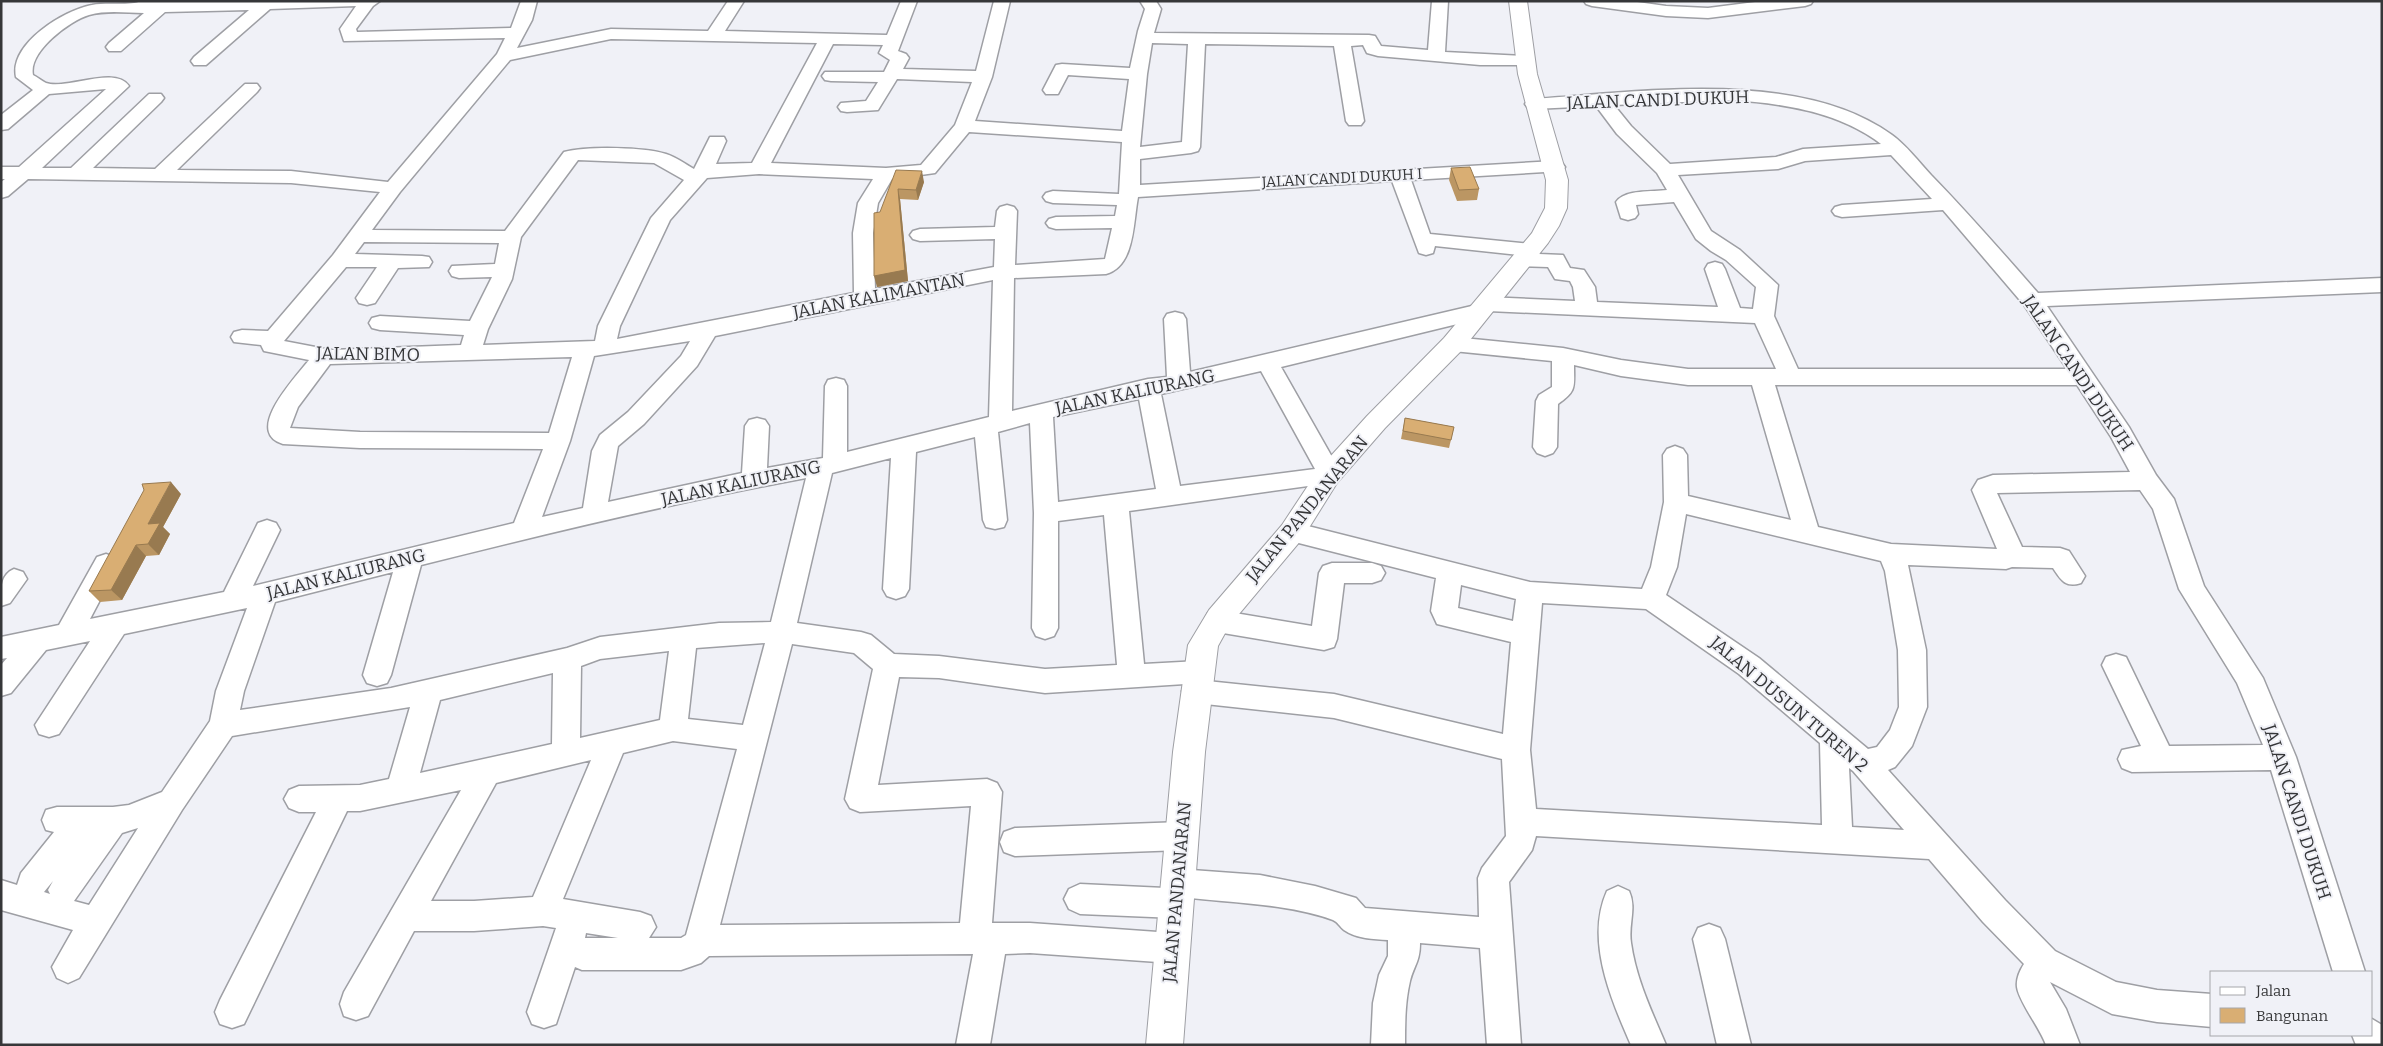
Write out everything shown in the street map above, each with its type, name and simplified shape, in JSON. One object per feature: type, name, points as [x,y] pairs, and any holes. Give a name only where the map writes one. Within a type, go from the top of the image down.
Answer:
[{"type":"main road","name":"JALAN PANDANARAN","points":[[1164,1045],[1197,681],[1203,645],[1217,621],[1292,532],[1326,470],[1453,344],[1545,232],[1556,206],[1555,167],[1534,104],[1524,61],[1518,1]]},
{"type":"street","points":[[44,89],[25,77],[23,70],[25,62],[38,44],[56,27],[74,15],[91,10],[184,4],[372,1]]},
{"type":"street","points":[[242,337],[274,338],[340,260],[393,188],[504,56],[524,20],[529,1]]},
{"type":"street","points":[[714,35],[736,1]]},
{"type":"street","points":[[847,107],[872,106],[900,61],[888,52],[909,1]]},
{"type":"street","points":[[470,353],[477,329],[505,270],[511,237],[565,163],[574,155],[655,157],[700,175],[759,168],[886,174],[928,169],[935,163],[964,126],[982,77],[1002,1]]},
{"type":"street","name":"JALAN KALIMANTAN","points":[[595,348],[707,330],[866,297],[1004,272],[1106,267],[1112,264],[1117,257],[1128,196],[1130,145],[1138,74],[1153,9],[1148,1]]},
{"type":"street","points":[[1436,56],[1440,1]]},
{"type":"street","points":[[1592,1],[1664,6],[1708,14],[1737,11],[1773,3],[1805,1]]},
{"type":"street","points":[[367,2],[348,29],[350,36],[516,33]]},
{"type":"street","points":[[200,61],[266,4]]},
{"type":"street","points":[[115,47],[152,6]]},
{"type":"street","points":[[504,56],[604,35],[714,35],[892,40]]},
{"type":"street","points":[[759,168],[828,38]]},
{"type":"street","points":[[1145,38],[1342,41],[1363,39],[1369,40],[1373,49],[1378,51],[1524,61]]},
{"type":"street","points":[[964,126],[1130,145],[1191,147],[1197,39]]},
{"type":"street","points":[[1342,41],[1355,121]]},
{"type":"street","points":[[1052,90],[1062,69],[1138,74]]},
{"type":"street","points":[[831,76],[982,77]]},
{"type":"street","points":[[1,125],[44,89],[114,84],[119,85],[119,87],[156,93],[76,175]]},
{"type":"street","points":[[1,192],[55,147],[119,87]]},
{"type":"street","points":[[160,174],[251,88]]},
{"type":"street","name":"JALAN CANDI DUKUH","points":[[1534,104],[1670,96],[1766,98],[1814,107],[1849,118],[1886,139],[1948,204],[2032,300],[2121,433],[2147,481],[2165,506],[2192,588],[2249,678],[2282,757],[2349,971]]},
{"type":"street","points":[[1601,100],[1624,130],[1665,170],[1703,234],[1718,247],[1733,255],[1767,285],[1764,316],[1790,376]]},
{"type":"street","points":[[524,530],[595,348],[609,326],[661,218],[700,175],[717,141]]},
{"type":"street","points":[[1665,170],[1778,163],[1811,154],[1896,149]]},
{"type":"street","name":"JALAN CANDI DUKUH I","points":[[1053,197],[1128,196],[1399,175],[1555,167]]},
{"type":"street","points":[[1,173],[291,177],[393,188]]},
{"type":"street","points":[[866,297],[863,234],[868,202],[886,174]]},
{"type":"street","points":[[1399,175],[1424,244],[1556,260],[1562,274],[1577,275],[1584,287],[1587,308]]},
{"type":"street","points":[[1628,214],[1626,202],[1630,200],[1680,194]]},
{"type":"street","points":[[1842,211],[1948,204]]},
{"type":"street","points":[[995,520],[993,426],[1007,211]]},
{"type":"street","points":[[1056,223],[1122,222]]},
{"type":"street","points":[[920,235],[1005,233]]},
{"type":"street","points":[[357,236],[511,237]]},
{"type":"street","points":[[340,260],[422,262]]},
{"type":"street","points":[[367,298],[392,261]]},
{"type":"street","points":[[1715,269],[1731,314]]},
{"type":"street","points":[[459,270],[505,270]]},
{"type":"street","points":[[2032,300],[2382,285]]},
{"type":"street","name":"JALAN KALIURANG","points":[[1,648],[265,594],[524,530],[754,479],[828,465],[993,426],[1041,412],[1267,362],[1482,308],[1587,308],[1764,316]]},
{"type":"street","points":[[1175,319],[1179,382]]},
{"type":"street","points":[[380,324],[477,329]]},
{"type":"street","points":[[594,515],[604,451],[608,441],[636,418],[689,361],[707,330]]},
{"type":"street","name":"JALAN BIMO","points":[[274,338],[273,348],[324,356],[363,357],[595,348]]},
{"type":"street","points":[[1453,344],[1563,355],[1621,368],[1688,377],[2084,377]]},
{"type":"street","points":[[1545,447],[1547,401],[1563,390],[1563,355]]},
{"type":"street","points":[[324,356],[282,413],[277,425],[279,432],[283,436],[360,440],[558,441]]},
{"type":"street","points":[[1046,513],[1116,505],[1326,470],[1267,362]]},
{"type":"street","points":[[1761,376],[1807,534]]},
{"type":"street","points":[[582,954],[686,954],[691,953],[700,941],[828,465],[836,386]]},
{"type":"street","points":[[1148,387],[1170,496]]},
{"type":"street","points":[[1041,412],[1046,513],[1045,628]]},
{"type":"street","points":[[754,479],[757,426]]},
{"type":"street","points":[[896,589],[904,447]]},
{"type":"street","points":[[1292,532],[1530,592],[1621,599],[1651,599],[1664,566],[1676,502],[1675,455]]},
{"type":"street","points":[[2012,557],[1984,490],[1987,486],[1994,484],[2147,481]]},
{"type":"street","points":[[1676,502],[1891,554],[2006,559],[2012,557],[2060,558],[2072,576]]},
{"type":"street","points":[[1116,505],[1132,677]]},
{"type":"street","points":[[234,600],[266,530]]},
{"type":"street","points":[[68,634],[118,542]]},
{"type":"street","points":[[1863,762],[1885,758],[1902,737],[1913,708],[1912,650],[1898,571],[1891,554]]},
{"type":"street","points":[[377,675],[410,558]]},
{"type":"street","points":[[1217,621],[1324,640],[1332,573],[1372,573]]},
{"type":"street","points":[[1450,573],[1444,611],[1446,616],[1524,635]]},
{"type":"street","points":[[1,579],[14,579],[1,596]]},
{"type":"street","points":[[1504,1045],[1495,934],[1494,878],[1521,840],[1522,822],[1516,750],[1524,635],[1530,592]]},
{"type":"street","points":[[68,967],[172,800],[223,726],[230,691],[265,594]]},
{"type":"street","name":"JALAN DUSUN TUREN 2","points":[[1651,599],[1749,666],[1834,740],[1863,762],[1939,846],[1994,911],[2044,962],[2112,998],[2157,1006],[2210,1011]]},
{"type":"street","points":[[49,725],[116,624]]},
{"type":"street","points":[[223,726],[391,700],[567,659],[600,648],[719,634],[782,632],[861,643],[888,665],[939,667],[1045,681],[1132,677],[1197,681],[1334,706],[1516,750]]},
{"type":"street","points":[[673,729],[684,639]]},
{"type":"street","points":[[1,685],[37,641]]},
{"type":"street","points":[[566,753],[567,659]]},
{"type":"street","points":[[888,665],[860,799],[987,792],[983,940],[973,1045]]},
{"type":"street","points":[[2116,665],[2161,759]]},
{"type":"street","points":[[401,789],[428,692]]},
{"type":"street","points":[[299,799],[360,798],[487,772],[673,729],[753,739]]},
{"type":"street","points":[[1834,740],[1837,840]]},
{"type":"street","points":[[543,911],[613,742]]},
{"type":"street","points":[[2132,759],[2282,757]]},
{"type":"street","points":[[356,1004],[487,772]]},
{"type":"street","points":[[232,1012],[338,799]]},
{"type":"street","points":[[32,883],[69,821],[113,822],[130,818],[172,800]]},
{"type":"street","points":[[64,890],[113,822]]},
{"type":"street","points":[[1522,822],[1939,846]]},
{"type":"street","points":[[1015,842],[1182,836]]},
{"type":"street","points":[[1080,899],[1260,890],[1345,908],[1354,919],[1363,923],[1404,928],[1495,934]]},
{"type":"street","points":[[1,895],[97,922]]},
{"type":"street","points":[[1618,901],[1614,936],[1642,1037],[1649,1045]]},
{"type":"street","points":[[406,916],[474,916],[543,911],[640,927]]},
{"type":"street","points":[[544,1012],[576,917]]},
{"type":"street","points":[[1388,1045],[1389,1003],[1395,975],[1404,958],[1404,928]]},
{"type":"street","points":[[700,941],[983,940],[1030,938],[1172,948]]},
{"type":"street","points":[[1709,938],[1734,1045]]},
{"type":"street","points":[[2044,962],[2034,977],[2033,987],[2054,1021],[2063,1045]]},
{"type":"building","points":[[1470,167],[1479,189],[1459,190],[1451,168]]},
{"type":"building","points":[[896,170],[922,171],[916,190],[898,189],[905,270],[874,276],[874,213],[880,212]]},
{"type":"building","points":[[1405,418],[1454,427],[1451,440],[1403,431]]},
{"type":"building","points":[[171,482],[148,524],[160,523],[148,544],[136,545],[111,590],[89,591],[144,490],[142,484]]}]
